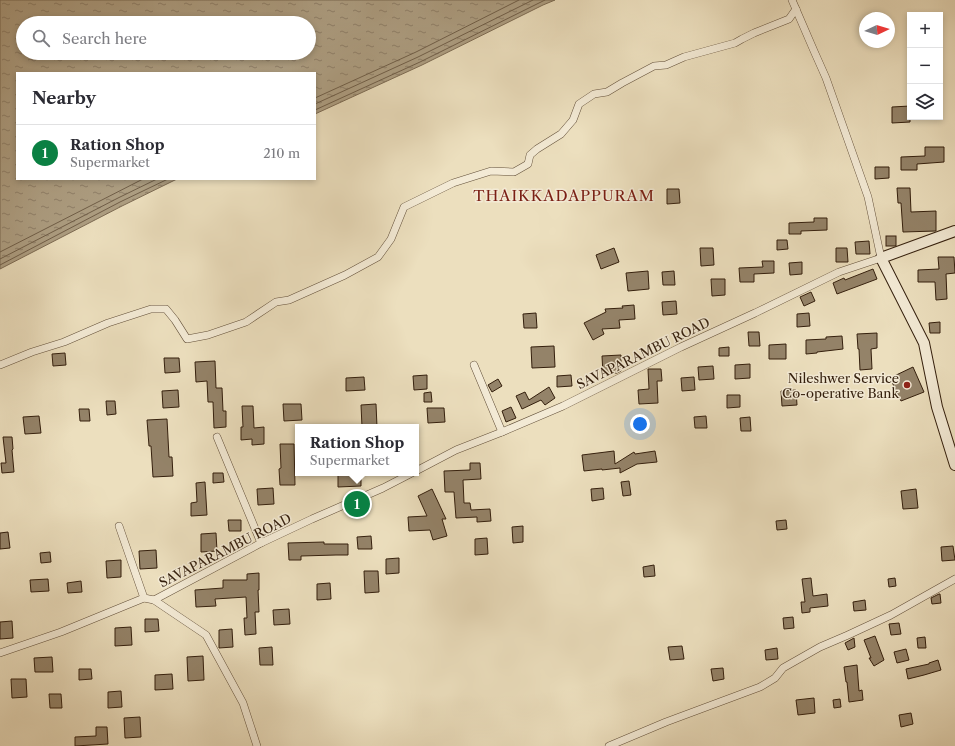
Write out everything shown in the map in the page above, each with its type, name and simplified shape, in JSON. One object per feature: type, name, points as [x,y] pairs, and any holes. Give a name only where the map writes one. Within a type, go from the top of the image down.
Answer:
[{"type":"main road","points":[[955,231],[881,258],[924,343],[937,407],[955,465]]},
{"type":"street","points":[[792,0],[826,78],[868,197],[881,258]]},
{"type":"street","points":[[0,365],[151,309],[166,309],[187,339],[208,335],[246,322],[276,302],[289,300],[345,275],[378,256],[391,239],[404,207],[453,183],[491,171],[514,172],[528,164],[530,155],[561,134],[573,120],[579,104],[594,94],[607,92],[654,66],[666,66],[684,57],[735,44],[754,33],[789,19],[796,9]]},
{"type":"street","name":"SAVAPARAMBU ROAD","points":[[419,469],[456,450],[563,406],[839,272],[881,258]]},
{"type":"street","points":[[474,365],[502,432]]},
{"type":"street","points":[[217,437],[261,543]]},
{"type":"street","name":"SAVAPARAMBU ROAD","points":[[144,598],[154,600],[261,543],[312,518],[383,488],[406,476]]},
{"type":"street","points":[[0,653],[61,632],[144,598],[119,526]]},
{"type":"street","points":[[609,746],[666,722],[760,687],[775,678],[783,668],[820,647],[891,615],[955,579]]},
{"type":"street","points":[[154,600],[206,636],[243,703],[257,746]]},
{"type":"water","points":[[0,0],[555,0],[422,65],[316,114],[316,72],[16,72],[16,180],[175,180],[0,269]]},
{"type":"building","points":[[907,106],[907,120],[910,120],[910,122],[892,123],[892,107]]},
{"type":"building","points":[[925,147],[944,147],[944,162],[917,164],[917,170],[901,170],[901,157],[925,156]]},
{"type":"building","points":[[875,167],[889,167],[889,178],[875,179]]},
{"type":"building","points":[[897,188],[910,188],[911,212],[936,211],[936,231],[903,232],[901,203],[898,203]]},
{"type":"building","points":[[667,189],[679,189],[680,203],[667,204]]},
{"type":"building","points":[[814,218],[827,218],[827,230],[801,231],[801,234],[789,234],[789,223],[814,222]]},
{"type":"building","points":[[886,236],[896,236],[896,246],[886,246]]},
{"type":"building","points":[[777,240],[787,240],[788,249],[777,250]]},
{"type":"building","points":[[869,241],[870,254],[856,254],[855,242]]},
{"type":"building","points":[[614,248],[619,262],[601,269],[596,255]]},
{"type":"building","points":[[700,248],[713,248],[714,265],[701,266]]},
{"type":"building","points":[[836,248],[847,248],[848,262],[836,262]]},
{"type":"building","points":[[938,257],[954,257],[955,273],[946,274],[947,299],[936,300],[935,282],[918,282],[918,270],[939,269]]},
{"type":"building","points":[[762,261],[774,261],[774,273],[754,274],[754,282],[740,282],[739,268],[763,267]]},
{"type":"building","points":[[802,262],[802,274],[790,275],[789,263]]},
{"type":"building","points":[[873,269],[877,279],[837,294],[833,283]]},
{"type":"building","points":[[648,271],[649,289],[628,291],[626,273]]},
{"type":"building","points":[[674,271],[675,285],[663,285],[662,272]]},
{"type":"building","points":[[711,279],[725,279],[725,295],[712,296]]},
{"type":"building","points":[[811,292],[815,301],[804,306],[800,297]]},
{"type":"building","points":[[676,301],[677,314],[663,315],[662,302]]},
{"type":"building","points":[[634,305],[635,319],[619,320],[620,328],[602,329],[604,334],[593,340],[584,323],[606,312],[605,309],[623,308],[622,306]]},
{"type":"building","points":[[536,313],[537,328],[524,328],[523,314]]},
{"type":"building","points":[[809,313],[810,326],[797,327],[797,314]]},
{"type":"building","points":[[940,322],[940,333],[930,333],[929,323]]},
{"type":"building","points":[[748,332],[759,332],[760,346],[749,346]]},
{"type":"building","points":[[877,333],[877,348],[871,349],[872,369],[860,370],[857,334]]},
{"type":"building","points":[[842,336],[843,349],[806,354],[806,340],[826,339],[826,337]]},
{"type":"building","points":[[786,344],[786,359],[769,359],[769,345]]},
{"type":"building","points":[[554,346],[555,367],[532,368],[531,347]]},
{"type":"building","points":[[729,347],[729,356],[719,356],[719,348]]},
{"type":"building","points":[[65,353],[66,365],[53,366],[52,354]]},
{"type":"building","points":[[621,355],[621,371],[617,373],[603,374],[602,356]]},
{"type":"building","points":[[164,358],[179,358],[180,372],[165,373]]},
{"type":"building","points":[[215,361],[216,388],[222,388],[223,411],[226,411],[226,427],[214,428],[213,402],[208,402],[207,381],[196,382],[195,362]]},
{"type":"building","points":[[750,364],[750,378],[735,379],[735,365]]},
{"type":"building","points":[[713,366],[714,379],[699,380],[698,367]]},
{"type":"building","name":"Nileshwer Service Co-operative Bank","points":[[913,367],[924,392],[901,401],[890,378]]},
{"type":"building","points":[[648,369],[661,369],[662,381],[657,381],[658,403],[639,404],[638,390],[649,389]]},
{"type":"building","points":[[427,375],[427,389],[414,390],[413,376]]},
{"type":"building","points":[[571,375],[572,386],[557,387],[557,376]]},
{"type":"building","points":[[364,377],[365,390],[346,391],[346,378]]},
{"type":"building","points":[[694,377],[695,390],[682,391],[681,378]]},
{"type":"building","points":[[498,379],[502,386],[492,392],[488,385]]},
{"type":"building","points":[[549,387],[555,398],[545,405],[541,400],[522,409],[516,396],[525,392],[529,400]]},
{"type":"building","points":[[178,390],[179,407],[163,408],[162,391]]},
{"type":"building","points":[[796,390],[797,405],[782,406],[781,391]]},
{"type":"building","points":[[431,392],[432,402],[424,402],[424,393]]},
{"type":"building","points":[[727,395],[740,395],[740,407],[727,408]]},
{"type":"building","points":[[106,401],[115,401],[116,414],[107,415]]},
{"type":"building","points":[[283,404],[301,404],[302,420],[284,421]]},
{"type":"building","points":[[376,404],[377,424],[362,424],[361,405]]},
{"type":"building","points":[[242,406],[253,406],[254,428],[264,427],[264,444],[252,445],[252,439],[241,440],[241,427],[243,427]]},
{"type":"building","points":[[511,407],[516,418],[506,422],[502,411]]},
{"type":"building","points":[[427,408],[444,408],[445,422],[428,423]]},
{"type":"building","points":[[79,409],[89,409],[90,421],[80,421]]},
{"type":"building","points":[[39,416],[41,433],[25,434],[23,417]]},
{"type":"building","points":[[706,416],[707,428],[695,428],[694,417]]},
{"type":"building","points":[[750,417],[751,431],[741,431],[740,418]]},
{"type":"building","points":[[167,419],[169,457],[172,457],[173,476],[153,477],[151,446],[149,446],[147,420]]},
{"type":"building","points":[[3,437],[12,437],[14,472],[2,473],[1,463],[6,463]]},
{"type":"building","points":[[280,444],[294,444],[295,485],[280,485]]},
{"type":"building","points":[[614,451],[615,464],[634,452],[635,454],[655,451],[657,462],[637,464],[620,473],[620,468],[584,471],[582,455]]},
{"type":"building","points":[[470,463],[480,463],[481,479],[463,480],[464,503],[470,503],[471,510],[490,509],[491,521],[477,522],[477,517],[456,518],[454,492],[445,492],[444,471],[470,470]]},
{"type":"building","points":[[213,473],[223,473],[224,482],[213,483]]},
{"type":"building","points":[[338,476],[361,476],[361,486],[338,487]]},
{"type":"building","points":[[629,481],[631,495],[623,496],[621,482]]},
{"type":"building","points":[[205,482],[207,515],[191,516],[191,503],[197,502],[196,483]]},
{"type":"building","points":[[273,488],[274,504],[258,505],[257,489]]},
{"type":"building","points":[[603,488],[604,499],[592,501],[591,489]]},
{"type":"building","points":[[432,489],[446,519],[442,519],[447,536],[433,540],[430,530],[409,531],[408,517],[427,516],[418,496]]},
{"type":"building","points":[[916,489],[918,508],[903,509],[901,491]]},
{"type":"building","points":[[228,520],[241,520],[241,531],[229,531]]},
{"type":"building","points":[[786,520],[787,529],[777,530],[776,521]]},
{"type":"building","points":[[523,526],[523,542],[513,543],[512,527]]},
{"type":"building","points":[[8,532],[10,548],[0,549],[0,533]]},
{"type":"building","points":[[216,533],[217,551],[201,552],[201,534]]},
{"type":"building","points":[[371,536],[372,549],[358,549],[357,537]]},
{"type":"building","points":[[487,538],[488,554],[475,555],[475,539]]},
{"type":"building","points":[[324,542],[324,544],[348,544],[348,555],[301,556],[301,560],[289,560],[288,543]]},
{"type":"building","points":[[953,546],[955,560],[942,561],[941,547]]},
{"type":"building","points":[[156,550],[157,568],[140,569],[139,551]]},
{"type":"building","points":[[50,552],[51,562],[41,563],[40,553]]},
{"type":"building","points":[[399,558],[399,573],[386,574],[386,559]]},
{"type":"building","points":[[121,560],[121,577],[107,578],[106,561]]},
{"type":"building","points":[[654,565],[655,576],[644,577],[643,567]]},
{"type":"building","points":[[364,571],[378,571],[379,592],[365,593]]},
{"type":"building","points":[[259,573],[259,612],[255,612],[256,634],[245,635],[244,618],[247,618],[246,597],[215,599],[216,606],[196,607],[195,590],[223,588],[223,580],[247,580],[247,574]]},
{"type":"building","points":[[811,578],[813,596],[827,594],[828,606],[810,608],[810,612],[802,613],[801,602],[805,602],[802,579]]},
{"type":"building","points":[[895,578],[896,586],[889,587],[888,579]]},
{"type":"building","points":[[48,579],[49,591],[31,592],[30,580]]},
{"type":"building","points":[[81,581],[82,592],[68,593],[67,583]]},
{"type":"building","points":[[330,583],[331,599],[317,600],[317,584]]},
{"type":"building","points":[[939,594],[941,603],[932,604],[931,598]]},
{"type":"building","points":[[865,600],[866,610],[854,611],[853,602]]},
{"type":"building","points":[[289,609],[290,624],[274,625],[273,610]]},
{"type":"building","points":[[793,617],[794,628],[784,629],[783,618]]},
{"type":"building","points":[[145,619],[158,619],[159,631],[145,632]]},
{"type":"building","points":[[12,621],[13,638],[0,639],[0,622]]},
{"type":"building","points":[[899,623],[901,634],[891,635],[889,624]]},
{"type":"building","points":[[131,627],[132,645],[115,646],[115,628]]},
{"type":"building","points":[[232,629],[233,647],[219,648],[219,630]]},
{"type":"building","points":[[875,636],[884,660],[874,666],[869,658],[871,658],[864,640]]},
{"type":"building","points":[[925,637],[926,648],[918,648],[917,638]]},
{"type":"building","points":[[854,638],[855,647],[848,650],[845,643]]},
{"type":"building","points":[[682,646],[684,659],[670,660],[668,647]]},
{"type":"building","points":[[272,647],[273,665],[260,665],[259,648]]},
{"type":"building","points":[[777,648],[778,659],[766,660],[765,650]]},
{"type":"building","points":[[906,649],[909,660],[897,663],[894,652]]},
{"type":"building","points":[[203,656],[204,680],[188,681],[187,657]]},
{"type":"building","points":[[52,657],[53,672],[35,672],[34,658]]},
{"type":"building","points":[[938,660],[941,670],[908,679],[906,669],[929,664]]},
{"type":"building","points":[[857,665],[859,691],[862,690],[863,700],[849,702],[844,667]]},
{"type":"building","points":[[723,668],[724,679],[713,681],[711,669]]},
{"type":"building","points":[[79,669],[91,669],[92,679],[79,680]]},
{"type":"building","points":[[172,674],[173,689],[155,690],[155,675]]},
{"type":"building","points":[[11,679],[26,679],[27,697],[12,698]]},
{"type":"building","points":[[121,691],[122,707],[108,708],[108,692]]},
{"type":"building","points":[[49,694],[61,694],[62,708],[50,708]]},
{"type":"building","points":[[814,698],[815,713],[798,715],[796,700]]},
{"type":"building","points":[[840,699],[841,707],[834,708],[833,700]]},
{"type":"building","points":[[911,713],[913,724],[901,727],[899,715]]},
{"type":"building","points":[[140,717],[141,737],[125,738],[124,718]]},
{"type":"building","points":[[96,727],[107,727],[108,744],[75,746],[75,737],[96,736]]},
{"type":"place","name":"Nileshwer Service Co-operative Bank","points":[[907,385]]},
{"type":"place","name":"Ration Shop","points":[[357,504]]},
{"type":"district","name":"THAIKKADAPPURAM","points":[[564,195]]}]
